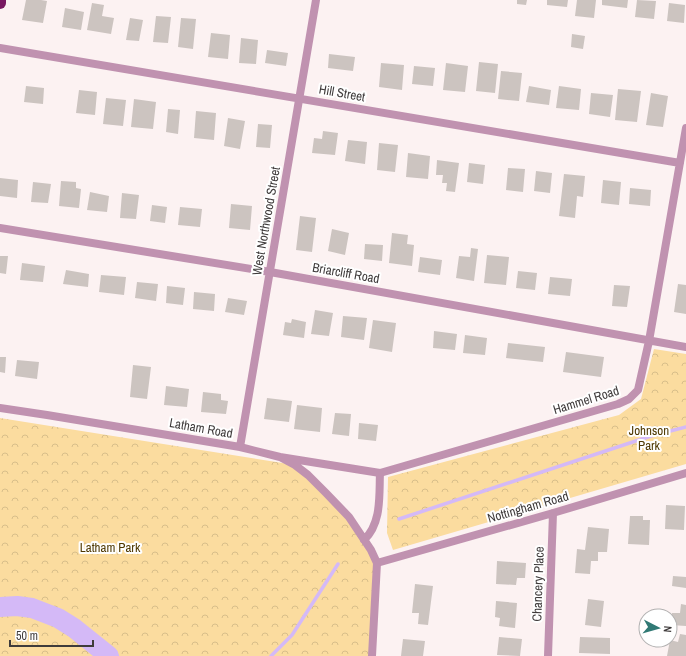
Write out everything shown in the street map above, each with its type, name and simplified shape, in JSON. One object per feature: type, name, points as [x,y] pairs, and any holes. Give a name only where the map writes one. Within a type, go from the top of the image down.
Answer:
[{"type":"street","name":"West Northwood Street","points":[[240,447],[316,0]]},
{"type":"street","name":"Hill Street","points":[[0,48],[680,163]]},
{"type":"street","name":"Hammel Road","points":[[280,457],[380,473],[610,406],[629,399],[638,390],[649,341],[686,128]]},
{"type":"street","name":"Briarcliff Road","points":[[0,228],[270,272],[686,347]]},
{"type":"street","name":"Latham Road","points":[[0,408],[47,414],[240,447],[280,457],[295,465],[308,475],[349,517],[371,550],[377,563]]},
{"type":"street","name":"Nottingham Road","points":[[377,563],[553,513],[686,472]]},
{"type":"street","points":[[364,540],[370,534],[375,523],[378,508],[380,473]]},
{"type":"street","name":"Chancery Place","points":[[548,656],[553,513]]},
{"type":"street","points":[[372,656],[377,563]]},
{"type":"green space","name":"Johnson Park","points":[[654,349],[686,354],[686,464],[393,550],[387,533],[388,477],[619,415],[641,399]]},
{"type":"green space","name":"Latham Park","points":[[0,418],[295,465],[349,517],[377,563],[372,656],[0,656]]},
{"type":"building","points":[[26,0],[47,1],[43,23],[22,20]]},
{"type":"building","points":[[517,0],[527,0],[526,5],[517,4]]},
{"type":"building","points":[[547,0],[568,0],[567,7],[547,5]]},
{"type":"building","points":[[577,0],[596,0],[594,18],[575,16]]},
{"type":"building","points":[[602,0],[628,0],[627,8],[602,5]]},
{"type":"building","points":[[637,0],[656,1],[654,19],[635,17]]},
{"type":"building","points":[[92,3],[104,5],[102,16],[114,18],[111,34],[87,30]]},
{"type":"building","points":[[669,3],[685,5],[684,23],[667,21]]},
{"type":"building","points":[[65,8],[84,12],[81,30],[62,27]]},
{"type":"building","points":[[156,16],[171,17],[168,43],[153,42]]},
{"type":"building","points":[[130,18],[143,20],[139,41],[126,40]]},
{"type":"building","points":[[181,18],[196,19],[193,49],[178,47]]},
{"type":"building","points":[[211,33],[230,35],[228,59],[208,57]]},
{"type":"building","points":[[572,34],[585,36],[583,49],[571,47]]},
{"type":"building","points":[[241,38],[258,40],[256,64],[239,63]]},
{"type":"building","points":[[267,50],[288,53],[286,66],[265,63]]},
{"type":"building","points":[[329,54],[355,57],[353,71],[328,68]]},
{"type":"building","points":[[479,62],[498,64],[495,93],[476,91]]},
{"type":"building","points":[[381,63],[404,65],[402,90],[379,87]]},
{"type":"building","points":[[446,63],[468,66],[465,92],[443,90]]},
{"type":"building","points":[[414,66],[435,68],[433,86],[412,84]]},
{"type":"building","points":[[501,71],[522,73],[519,101],[498,99]]},
{"type":"building","points":[[26,86],[44,88],[43,104],[24,102]]},
{"type":"building","points":[[529,86],[551,90],[549,105],[526,102]]},
{"type":"building","points":[[559,86],[581,89],[579,110],[556,108]]},
{"type":"building","points":[[618,89],[641,91],[637,122],[615,120]]},
{"type":"building","points":[[79,90],[97,92],[95,115],[76,113]]},
{"type":"building","points":[[591,93],[613,95],[610,117],[589,114]]},
{"type":"building","points":[[651,93],[668,96],[663,127],[646,125]]},
{"type":"building","points":[[106,98],[126,100],[123,126],[103,124]]},
{"type":"building","points":[[134,99],[156,102],[153,129],[131,127]]},
{"type":"building","points":[[168,109],[180,110],[178,134],[166,132]]},
{"type":"building","points":[[196,111],[216,113],[214,140],[194,138]]},
{"type":"building","points":[[228,118],[245,121],[240,149],[224,146]]},
{"type":"building","points":[[258,124],[272,125],[270,148],[256,147]]},
{"type":"building","points":[[323,131],[338,133],[335,155],[312,153],[314,138],[322,139]]},
{"type":"building","points":[[348,140],[367,142],[365,164],[345,161]]},
{"type":"building","points":[[379,143],[398,145],[395,172],[377,170]]},
{"type":"building","points":[[408,153],[430,156],[428,179],[406,177]]},
{"type":"building","points":[[437,160],[459,163],[455,192],[446,191],[447,183],[442,183],[443,175],[436,175]]},
{"type":"building","points":[[469,163],[485,165],[483,184],[467,182]]},
{"type":"building","points":[[508,168],[525,169],[523,192],[506,190]]},
{"type":"building","points":[[536,171],[552,173],[550,193],[534,191]]},
{"type":"building","points":[[564,174],[585,176],[583,197],[577,196],[575,218],[559,216]]},
{"type":"building","points":[[0,178],[18,180],[17,198],[0,196]]},
{"type":"building","points":[[603,180],[621,182],[619,205],[601,203]]},
{"type":"building","points":[[61,181],[76,182],[76,188],[81,189],[79,208],[59,206]]},
{"type":"building","points":[[33,182],[51,184],[48,203],[31,202]]},
{"type":"building","points":[[630,188],[651,190],[650,206],[629,204]]},
{"type":"building","points":[[90,192],[109,196],[107,212],[87,210]]},
{"type":"building","points":[[122,193],[139,195],[136,219],[120,218]]},
{"type":"building","points":[[231,204],[252,206],[250,230],[229,228]]},
{"type":"building","points":[[152,205],[167,207],[165,223],[150,221]]},
{"type":"building","points":[[180,207],[202,209],[200,227],[178,225]]},
{"type":"building","points":[[300,216],[316,218],[312,252],[296,250]]},
{"type":"building","points":[[332,229],[349,233],[345,255],[328,251]]},
{"type":"building","points":[[392,233],[408,235],[407,244],[414,245],[412,266],[389,263]]},
{"type":"building","points":[[365,244],[383,245],[382,261],[364,259]]},
{"type":"building","points":[[471,248],[478,249],[474,281],[456,278],[459,256],[470,257]]},
{"type":"building","points":[[487,255],[509,257],[506,285],[484,283]]},
{"type":"building","points":[[0,256],[8,256],[6,274],[0,273]]},
{"type":"building","points":[[420,257],[442,260],[440,275],[418,272]]},
{"type":"building","points":[[22,263],[45,266],[43,282],[20,280]]},
{"type":"building","points":[[66,270],[89,274],[88,287],[63,284]]},
{"type":"building","points":[[518,271],[537,273],[535,290],[516,288]]},
{"type":"building","points":[[101,275],[126,277],[124,295],[99,292]]},
{"type":"building","points":[[550,277],[572,279],[570,296],[548,294]]},
{"type":"building","points":[[137,282],[158,284],[156,301],[135,298]]},
{"type":"building","points":[[678,284],[686,285],[686,314],[674,312]]},
{"type":"building","points":[[614,285],[630,286],[627,307],[612,306]]},
{"type":"building","points":[[167,286],[185,288],[183,305],[166,303]]},
{"type":"building","points":[[194,292],[215,294],[214,311],[193,309]]},
{"type":"building","points":[[228,298],[247,301],[244,315],[225,312]]},
{"type":"building","points":[[315,310],[333,313],[329,336],[311,334]]},
{"type":"building","points":[[343,316],[367,318],[364,340],[341,337]]},
{"type":"building","points":[[292,319],[306,322],[304,338],[283,335],[285,322],[291,323]]},
{"type":"building","points":[[373,320],[396,323],[392,352],[369,348]]},
{"type":"building","points":[[434,331],[457,334],[455,350],[433,348]]},
{"type":"building","points":[[465,335],[487,338],[485,355],[463,353]]},
{"type":"building","points":[[508,343],[545,347],[543,362],[506,358]]},
{"type":"building","points":[[566,352],[604,357],[601,377],[563,372]]},
{"type":"building","points":[[0,357],[6,357],[5,373],[0,372]]},
{"type":"building","points":[[17,360],[39,362],[37,379],[15,376]]},
{"type":"building","points":[[133,365],[151,367],[147,399],[130,397]]},
{"type":"building","points":[[166,386],[189,389],[187,407],[164,405]]},
{"type":"building","points":[[203,392],[221,394],[221,400],[228,401],[226,414],[201,412]]},
{"type":"building","points":[[267,398],[292,401],[289,422],[264,419]]},
{"type":"building","points":[[297,405],[322,408],[320,432],[294,429]]},
{"type":"building","points":[[335,413],[351,414],[349,436],[332,434]]},
{"type":"building","points":[[359,423],[378,425],[376,441],[358,439]]},
{"type":"building","points":[[666,505],[685,506],[684,530],[665,529]]},
{"type":"building","points":[[630,516],[643,516],[643,520],[650,520],[649,545],[628,544]]},
{"type":"building","points":[[588,527],[609,529],[607,552],[598,552],[598,561],[591,561],[590,574],[575,573],[577,549],[585,550]]},
{"type":"building","points":[[497,561],[526,563],[525,578],[517,578],[516,585],[496,584]]},
{"type":"building","points":[[673,576],[686,577],[686,588],[672,586]]},
{"type":"building","points":[[415,584],[433,586],[428,625],[418,624],[419,613],[412,613]]},
{"type":"building","points":[[588,599],[604,601],[601,627],[585,625]]},
{"type":"building","points":[[496,601],[517,603],[515,628],[499,626],[500,618],[495,617]]},
{"type":"building","points":[[681,604],[686,605],[686,626],[678,625],[678,613],[680,613]]},
{"type":"building","points":[[680,634],[686,635],[686,656],[667,656],[668,648],[678,648]]},
{"type":"building","points":[[499,637],[522,639],[520,656],[497,655]]},
{"type":"building","points":[[580,637],[610,638],[610,654],[579,653]]},
{"type":"building","points":[[403,639],[425,641],[423,656],[401,656]]},
{"type":"waterway","points":[[399,519],[651,436],[686,427]]},
{"type":"waterway","points":[[271,656],[292,635],[338,564]]},
{"type":"waterway","points":[[0,607],[17,606],[32,608],[58,618],[74,628],[109,656]]}]
